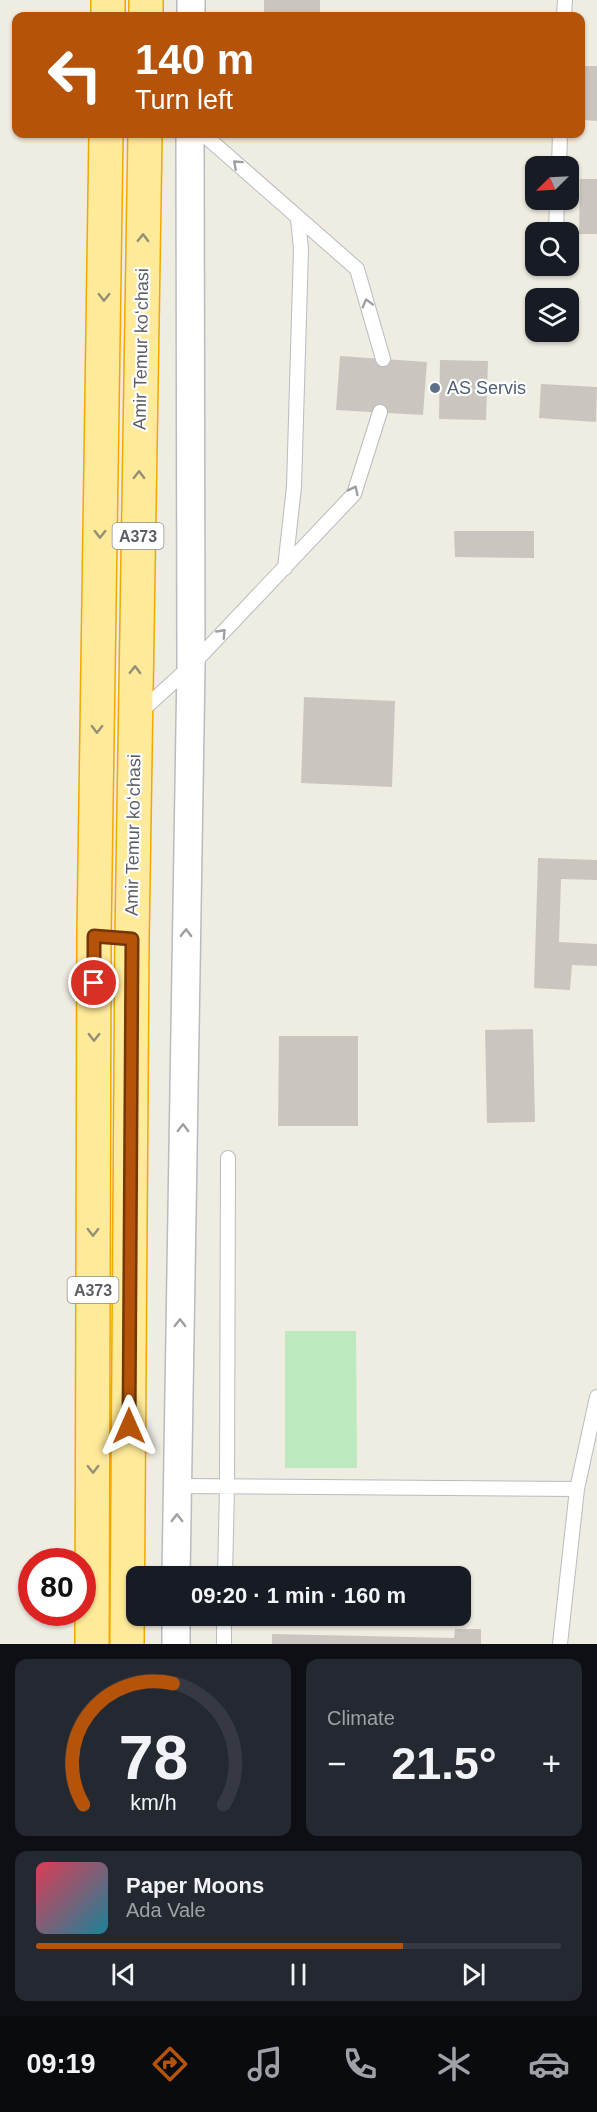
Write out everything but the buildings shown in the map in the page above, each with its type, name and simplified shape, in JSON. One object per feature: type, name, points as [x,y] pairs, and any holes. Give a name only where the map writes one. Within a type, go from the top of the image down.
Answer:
[{"type":"highway","name":"Amir Temur koʻchasi","points":[[92,1644],[94,936],[106,138]]},
{"type":"highway","name":"Amir Temur koʻchasi","points":[[127,1644],[132,939],[145,138]]},
{"type":"highway","points":[[94,936],[132,939]]},
{"type":"street","points":[[176,1566],[191,666],[190,138]]},
{"type":"street","points":[[176,1626],[176,1644]]},
{"type":"lane","points":[[207,138],[357,269],[383,359]]},
{"type":"lane","points":[[559,156],[560,138]]},
{"type":"lane","points":[[285,568],[294,487],[301,249],[298,219]]},
{"type":"lane","points":[[135,717],[191,666],[354,494],[380,412]]},
{"type":"lane","points":[[225,1566],[228,1158]]},
{"type":"lane","points":[[560,1644],[577,1489],[597,1397]]},
{"type":"lane","points":[[177,1486],[577,1489]]},
{"type":"lane","points":[[224,1626],[224,1644]]},
{"type":"green space","points":[[285,1331],[356,1331],[357,1468],[285,1468]]},
{"type":"place","name":"AS Servis","points":[[435,388]]},
{"type":"route","points":[[94,983],[94,936],[132,939],[129,1426]]}]
